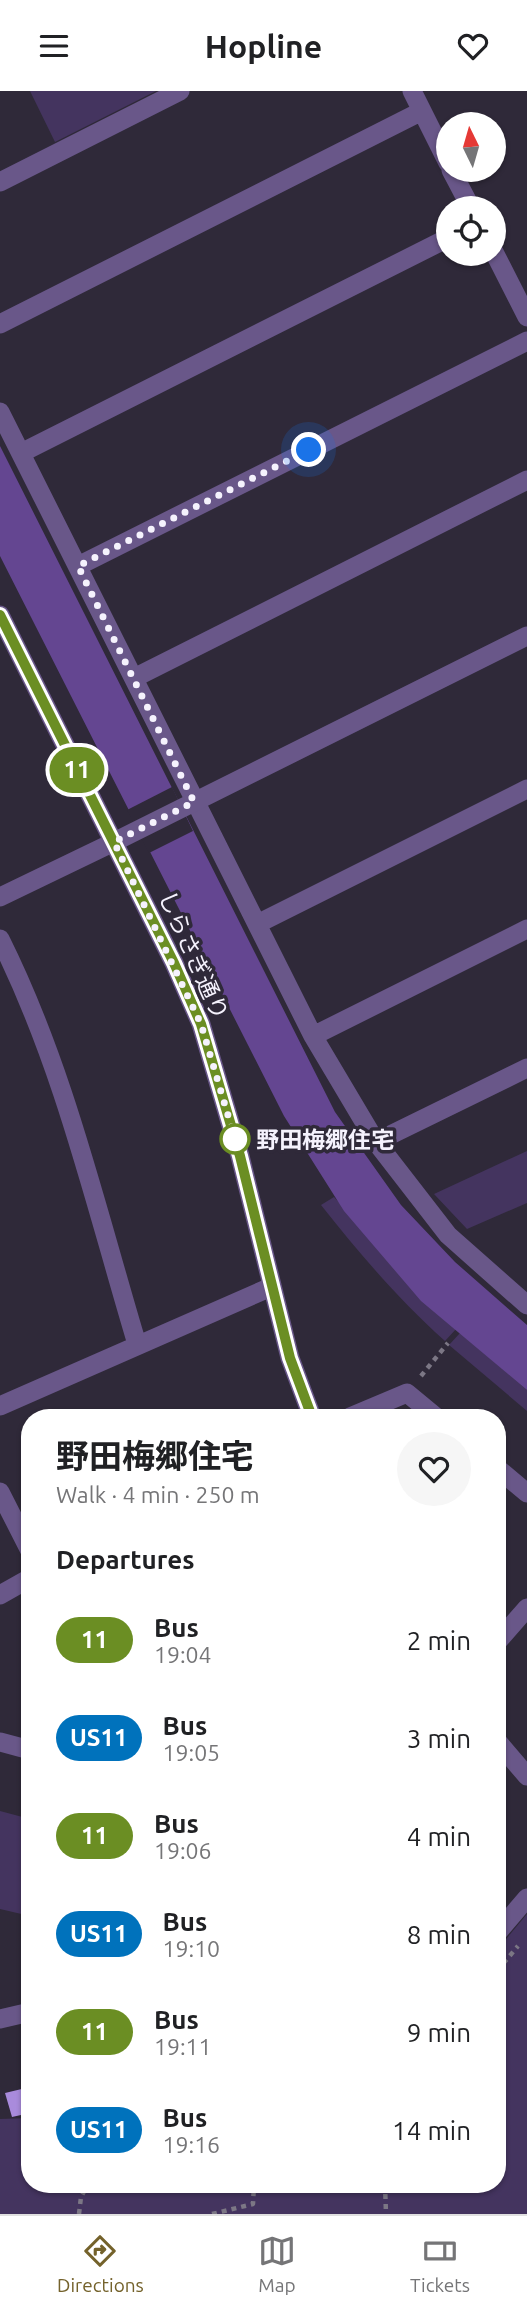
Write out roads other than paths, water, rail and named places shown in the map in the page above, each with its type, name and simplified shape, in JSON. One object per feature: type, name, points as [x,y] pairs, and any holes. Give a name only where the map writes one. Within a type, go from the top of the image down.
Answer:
[{"type":"street","points":[[0,182],[180,91]]},
{"type":"street","points":[[412,91],[436,139]]},
{"type":"street","points":[[0,324],[422,111]]},
{"type":"street","points":[[21,453],[436,245]]},
{"type":"street","points":[[501,266],[527,317]]},
{"type":"street","points":[[78,566],[527,341]]},
{"type":"street","points":[[0,412],[134,678],[188,805],[257,924],[313,1036],[376,1142],[449,1235],[524,1298]]},
{"type":"street","points":[[134,678],[527,479]]},
{"type":"street","name":"しらさぎ通り","points":[[0,615],[114,842],[201,1024],[232,1124],[290,1358],[309,1409]]},
{"type":"street","points":[[0,897],[527,636]]},
{"type":"street","points":[[257,924],[527,789]]},
{"type":"street","points":[[313,1036],[527,929]]},
{"type":"street","points":[[0,939],[23,986],[52,1061],[137,1344]]},
{"type":"street","points":[[376,1142],[527,1067]]},
{"type":"street","points":[[0,1406],[271,1287]]},
{"type":"street","points":[[369,1409],[407,1393],[426,1409]]},
{"type":"street","points":[[506,1476],[527,1493]]},
{"type":"street","points":[[2,1499],[21,1534]]},
{"type":"street","points":[[0,1595],[21,1583]]},
{"type":"street","points":[[506,1632],[527,1608]]},
{"type":"street","points":[[0,1742],[21,1748]]},
{"type":"street","points":[[506,1752],[527,1776]]},
{"type":"street","points":[[506,1922],[527,1898]]},
{"type":"street","points":[[0,2019],[21,2014]]},
{"type":"place","name":"野田梅郷住宅","points":[[235,1139]]}]
